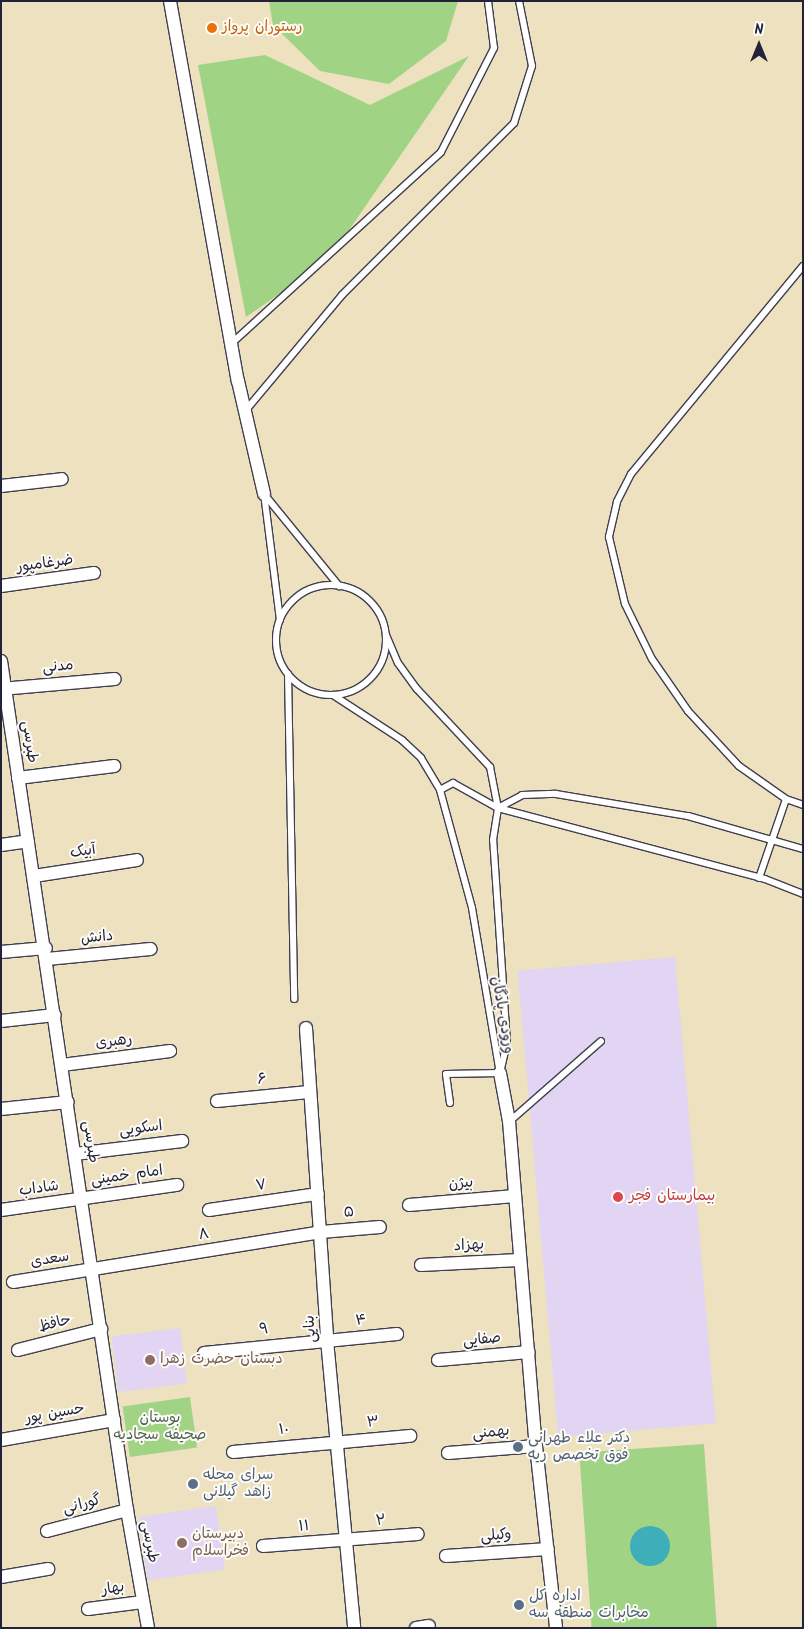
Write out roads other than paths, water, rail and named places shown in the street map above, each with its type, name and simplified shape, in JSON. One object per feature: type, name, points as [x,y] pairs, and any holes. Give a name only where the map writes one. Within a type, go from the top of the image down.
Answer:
[{"type":"street","points":[[170,1],[232,344],[264,494]]},
{"type":"street","points":[[1,486],[62,480]]},
{"type":"street","name":"ضرغامپور","points":[[1,586],[94,574]]},
{"type":"street","name":"طبرسی","points":[[1,661],[8,748],[18,778],[34,876],[127,1510],[148,1628]]},
{"type":"street","name":"مدنی","points":[[3,689],[115,679]]},
{"type":"street","points":[[18,778],[114,766]]},
{"type":"street","points":[[1,845],[28,841]]},
{"type":"street","name":"آبیک","points":[[34,876],[137,860]]},
{"type":"street","name":"دانش","points":[[1,952],[46,953],[151,949]]},
{"type":"street","points":[[1,1021],[55,1015]]},
{"type":"street","name":"بنایی","points":[[306,1028],[327,1340],[338,1441],[354,1628]]},
{"type":"street","name":"رهبری","points":[[62,1065],[170,1051]]},
{"type":"street","points":[[500,1073],[509,1122],[536,1446],[556,1628]]},
{"type":"street","name":"۶","points":[[217,1101],[309,1092]]},
{"type":"street","points":[[1,1109],[68,1102]]},
{"type":"street","name":"اسکویی","points":[[75,1154],[182,1141]]},
{"type":"street","name":"امام خمینی","points":[[82,1199],[177,1185]]},
{"type":"street","name":"۷","points":[[209,1210],[318,1194]]},
{"type":"street","name":"بیژن","points":[[409,1205],[515,1196]]},
{"type":"street","name":"شاداب","points":[[1,1210],[82,1199]]},
{"type":"street","name":"۵","points":[[321,1232],[380,1227]]},
{"type":"street","name":"۸","points":[[92,1270],[321,1232]]},
{"type":"street","name":"بهزاد","points":[[422,1265],[519,1260]]},
{"type":"street","name":"سعدی","points":[[13,1282],[92,1270]]},
{"type":"street","name":"حافظ","points":[[18,1350],[100,1329]]},
{"type":"street","name":"۴","points":[[327,1340],[397,1334]]},
{"type":"street","name":"۹","points":[[204,1353],[327,1340]]},
{"type":"street","name":"صفایی","points":[[438,1360],[529,1352]]},
{"type":"street","name":"حسین پور","points":[[1,1440],[114,1420]]},
{"type":"street","name":"۳","points":[[338,1441],[410,1436]]},
{"type":"street","name":"۱۰","points":[[233,1452],[338,1441]]},
{"type":"street","name":"بهمنی","points":[[448,1453],[536,1446]]},
{"type":"street","name":"گورانی","points":[[47,1531],[127,1510]]},
{"type":"street","name":"۲","points":[[346,1541],[418,1534]]},
{"type":"street","name":"۱۱","points":[[263,1546],[346,1541]]},
{"type":"street","name":"وکیلی","points":[[446,1556],[548,1549]]},
{"type":"street","points":[[1,1577],[48,1570]]},
{"type":"street","name":"بهار","points":[[88,1609],[143,1602]]},
{"type":"lane","points":[[232,344],[441,152],[494,48],[488,1]]},
{"type":"lane","points":[[245,410],[342,295],[514,123],[532,66],[518,1]]},
{"type":"lane","points":[[803,266],[631,474],[617,502],[608,537],[625,604],[652,659],[688,711],[713,741],[739,766],[786,799],[803,805]]},
{"type":"lane","points":[[264,494],[339,586]]},
{"type":"lane","points":[[264,494],[280,620]]},
{"type":"lane","points":[[321,586],[339,586],[357,591],[371,602],[382,617],[386,634],[385,652],[378,669],[359,687],[333,695],[316,693],[300,686],[288,674],[279,657],[276,638],[280,620],[290,604],[304,592],[321,586]]},
{"type":"lane","name":"ورودی پادگان","points":[[386,634],[398,663],[417,689],[490,767],[498,808],[493,840],[507,1043],[500,1073]]},
{"type":"lane","points":[[288,674],[294,999]]},
{"type":"lane","name":"ورودی پادگان","points":[[333,695],[402,740],[422,758],[440,790],[472,908],[500,1073]]},
{"type":"lane","points":[[440,790],[453,783],[498,808],[760,878],[803,894]]},
{"type":"lane","points":[[498,808],[522,795],[556,794],[688,816],[803,849]]},
{"type":"lane","points":[[760,878],[786,799]]},
{"type":"lane","points":[[509,1122],[601,1041]]},
{"type":"lane","points":[[450,1103],[446,1074],[500,1073]]},
{"type":"water","points":[[650,1526],[664,1532],[670,1546],[664,1560],[650,1566],[636,1560],[630,1546],[636,1532]]},
{"type":"place","name":"رستوران پرواز","points":[[212,28]]},
{"type":"place","name":"بیمارستان فجر","points":[[618,1197]]},
{"type":"place","name":"دبستان حضرت زهرا","points":[[150,1360]]},
{"type":"place","name":"دکتر علاء طهرانی فوق تخصص ریه","points":[[518,1447]]},
{"type":"place","name":"سرای محله زاهد گیلانی","points":[[193,1484]]},
{"type":"place","name":"دبیرستان فخراسلام","points":[[182,1543]]},
{"type":"place","name":"اداره کل مخابرات منطقه سه","points":[[519,1605]]},
{"type":"park label","name":"بوستان صحیفه سجادیه","points":[[160,1426]]}]
